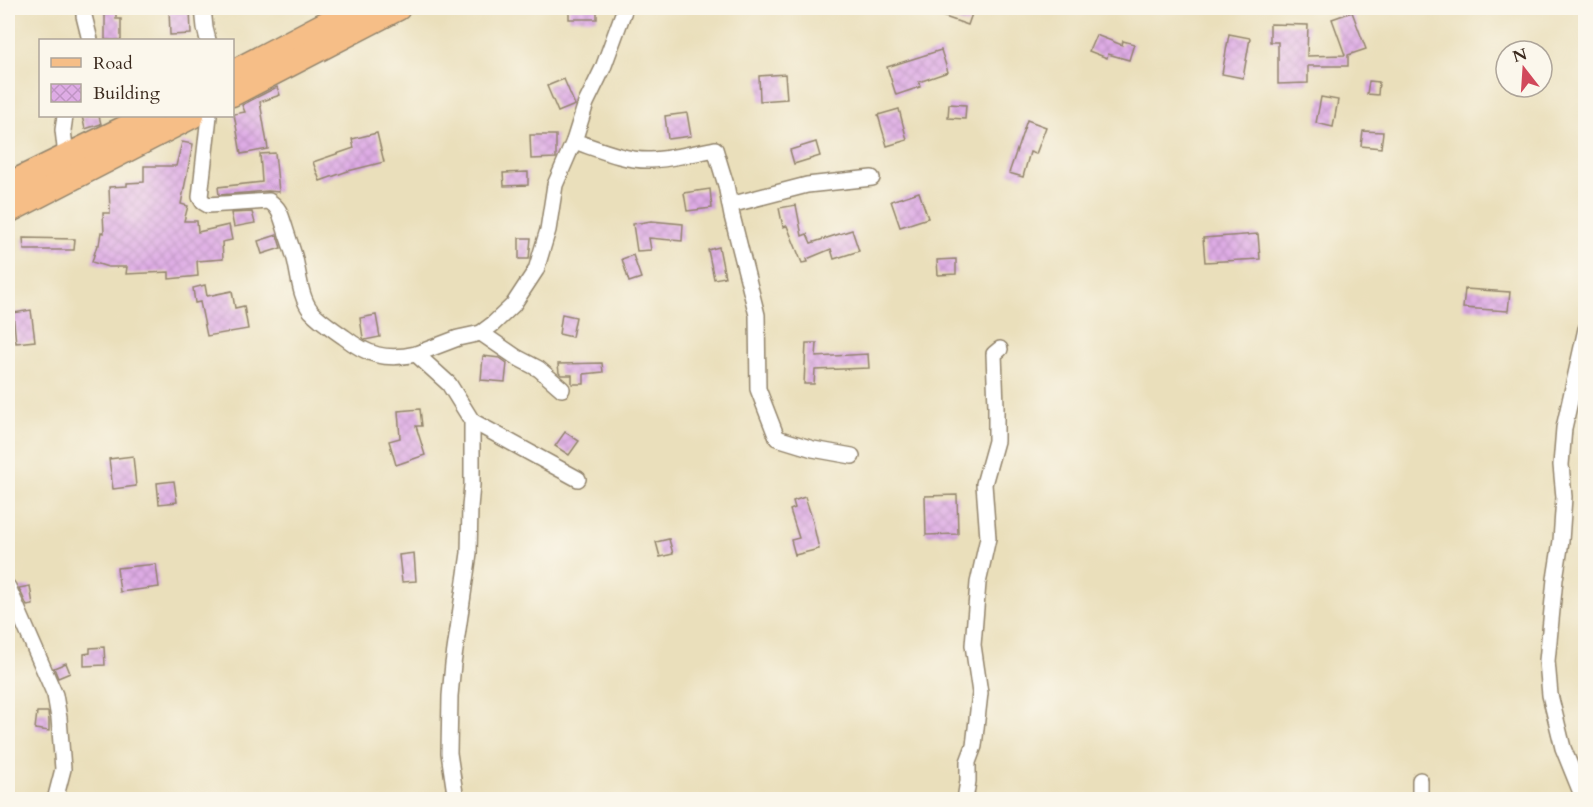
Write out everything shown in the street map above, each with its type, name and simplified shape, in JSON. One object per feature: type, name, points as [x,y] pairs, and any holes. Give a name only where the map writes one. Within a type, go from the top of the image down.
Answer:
[{"type":"main road","points":[[234,72],[356,8]]},
{"type":"main road","points":[[234,93],[398,8]]},
{"type":"main road","points":[[8,185],[143,117]]},
{"type":"main road","points":[[8,211],[190,117]]},
{"type":"street","points":[[203,8],[208,39]]},
{"type":"street","points":[[209,117],[200,197],[203,202],[207,205],[269,201],[277,206],[294,256],[304,297],[311,310],[350,342],[365,351],[386,357],[401,358],[458,338],[481,333],[513,304],[536,270],[548,230],[555,185],[626,8]]},
{"type":"street","points":[[84,16],[90,39]]},
{"type":"street","points":[[65,117],[63,130],[66,156]]},
{"type":"street","points":[[574,141],[624,157],[649,160],[685,156],[715,149],[726,185],[757,315],[758,389],[777,438],[852,456]]},
{"type":"street","points":[[730,205],[807,185],[872,178]]},
{"type":"street","points":[[1584,800],[1563,747],[1550,695],[1547,661],[1561,541],[1564,497],[1561,465],[1564,428],[1586,328]]},
{"type":"street","points":[[481,333],[516,357],[539,369],[562,389]]},
{"type":"street","points":[[965,800],[968,762],[974,746],[980,693],[973,645],[978,583],[988,538],[984,484],[996,441],[994,354],[1000,349]]},
{"type":"street","points":[[416,354],[449,384],[472,422],[579,479]]},
{"type":"street","points":[[456,800],[449,753],[450,696],[469,553],[472,422]]},
{"type":"street","points":[[8,587],[55,695],[63,769],[55,800]]},
{"type":"street","points":[[1420,780],[1420,800]]},
{"type":"building","points":[[105,8],[116,8],[116,19],[121,19],[121,39],[105,39]]},
{"type":"building","points":[[169,8],[190,8],[191,34],[170,35]]},
{"type":"building","points":[[569,8],[597,8],[597,19],[569,19]]},
{"type":"building","points":[[945,8],[974,8],[968,25],[942,16]]},
{"type":"building","points":[[1352,12],[1366,49],[1348,55],[1348,66],[1308,66],[1308,83],[1278,84],[1278,42],[1270,42],[1270,24],[1308,25],[1307,56],[1345,55],[1332,19]]},
{"type":"building","points":[[1229,34],[1250,38],[1243,78],[1222,74]]},
{"type":"building","points":[[1096,35],[1122,45],[1123,41],[1134,44],[1129,60],[1108,54],[1107,58],[1089,51]]},
{"type":"building","points":[[941,50],[948,72],[919,82],[920,87],[896,95],[887,67]]},
{"type":"building","points":[[785,74],[787,99],[760,101],[759,76]]},
{"type":"building","points":[[564,79],[575,105],[558,112],[547,86]]},
{"type":"building","points":[[1369,81],[1379,82],[1378,95],[1367,94]]},
{"type":"building","points":[[277,87],[280,95],[260,102],[268,149],[241,154],[234,114],[245,112],[242,105]]},
{"type":"building","points":[[1321,97],[1338,100],[1333,127],[1316,123]]},
{"type":"building","points":[[949,104],[966,105],[965,119],[948,118]]},
{"type":"building","points":[[899,109],[907,140],[887,146],[878,115]]},
{"type":"building","points":[[687,113],[691,136],[668,139],[665,116]]},
{"type":"building","points":[[82,117],[99,117],[101,124],[85,129]]},
{"type":"building","points":[[1027,120],[1046,127],[1036,154],[1030,152],[1023,177],[1009,173]]},
{"type":"building","points":[[1363,131],[1383,132],[1381,148],[1361,146]]},
{"type":"building","points":[[377,133],[384,162],[320,181],[313,162],[354,148],[352,139]]},
{"type":"building","points":[[530,135],[556,135],[556,158],[531,159]]},
{"type":"building","points":[[182,142],[193,144],[181,204],[188,206],[184,221],[197,221],[198,232],[229,225],[232,240],[222,242],[223,259],[197,261],[198,276],[169,279],[169,272],[126,274],[127,267],[108,267],[92,262],[97,245],[99,245],[101,232],[104,233],[103,213],[110,213],[109,187],[144,182],[144,166],[176,166]]},
{"type":"building","points":[[816,142],[820,156],[794,164],[790,150]]},
{"type":"building","points":[[275,153],[279,192],[219,195],[218,187],[262,182],[260,154]]},
{"type":"building","points":[[528,172],[528,185],[504,186],[503,173]]},
{"type":"building","points":[[710,189],[712,208],[687,211],[684,193]]},
{"type":"building","points":[[919,192],[928,218],[900,227],[891,201]]},
{"type":"building","points":[[796,205],[802,236],[807,234],[811,243],[852,230],[859,251],[834,259],[831,249],[802,263],[787,226],[783,227],[779,208]]},
{"type":"building","points":[[252,212],[255,223],[234,227],[231,213]]},
{"type":"building","points":[[651,221],[683,224],[682,241],[649,238],[651,250],[637,251],[633,224]]},
{"type":"building","points":[[1258,234],[1260,259],[1205,262],[1203,238]]},
{"type":"building","points":[[277,235],[281,248],[262,254],[258,241]]},
{"type":"building","points":[[23,238],[75,239],[74,250],[24,250]]},
{"type":"building","points":[[519,238],[531,238],[529,259],[519,259]]},
{"type":"building","points":[[719,247],[725,277],[714,279],[708,250]]},
{"type":"building","points":[[633,255],[641,278],[629,282],[622,259]]},
{"type":"building","points":[[956,259],[956,274],[938,275],[937,260]]},
{"type":"building","points":[[205,285],[207,296],[232,291],[235,308],[244,306],[248,329],[207,336],[200,302],[195,303],[193,288]]},
{"type":"building","points":[[1465,289],[1510,292],[1508,311],[1463,308]]},
{"type":"building","points":[[31,310],[35,341],[16,343],[13,313]]},
{"type":"building","points":[[562,314],[576,317],[572,337],[559,334]]},
{"type":"building","points":[[376,315],[380,337],[365,340],[360,318]]},
{"type":"building","points":[[806,343],[817,343],[816,357],[868,354],[869,368],[815,370],[814,384],[804,384]]},
{"type":"building","points":[[483,356],[500,358],[507,363],[505,382],[481,380]]},
{"type":"building","points":[[602,363],[603,372],[584,374],[584,384],[572,384],[572,375],[559,373],[558,364]]},
{"type":"building","points":[[420,409],[422,426],[416,426],[425,455],[396,465],[389,441],[400,438],[398,411]]},
{"type":"building","points":[[565,432],[579,441],[569,455],[555,446]]},
{"type":"building","points":[[133,456],[136,486],[113,489],[109,459]]},
{"type":"building","points":[[174,481],[177,502],[159,504],[157,483]]},
{"type":"building","points":[[957,495],[958,534],[926,535],[925,496]]},
{"type":"building","points":[[805,497],[819,549],[795,555],[791,540],[799,538],[790,510],[795,508],[793,501]]},
{"type":"building","points":[[669,539],[673,554],[660,557],[656,542]]},
{"type":"building","points":[[414,553],[416,581],[402,582],[399,555]]},
{"type":"building","points":[[156,564],[159,587],[120,592],[117,568]]},
{"type":"building","points":[[30,586],[33,605],[27,606],[19,588]]},
{"type":"building","points":[[104,647],[105,665],[84,666],[84,654],[90,653],[90,648]]},
{"type":"building","points":[[66,663],[70,673],[58,678],[54,668]]},
{"type":"building","points":[[37,712],[48,712],[49,731],[35,729]]}]
